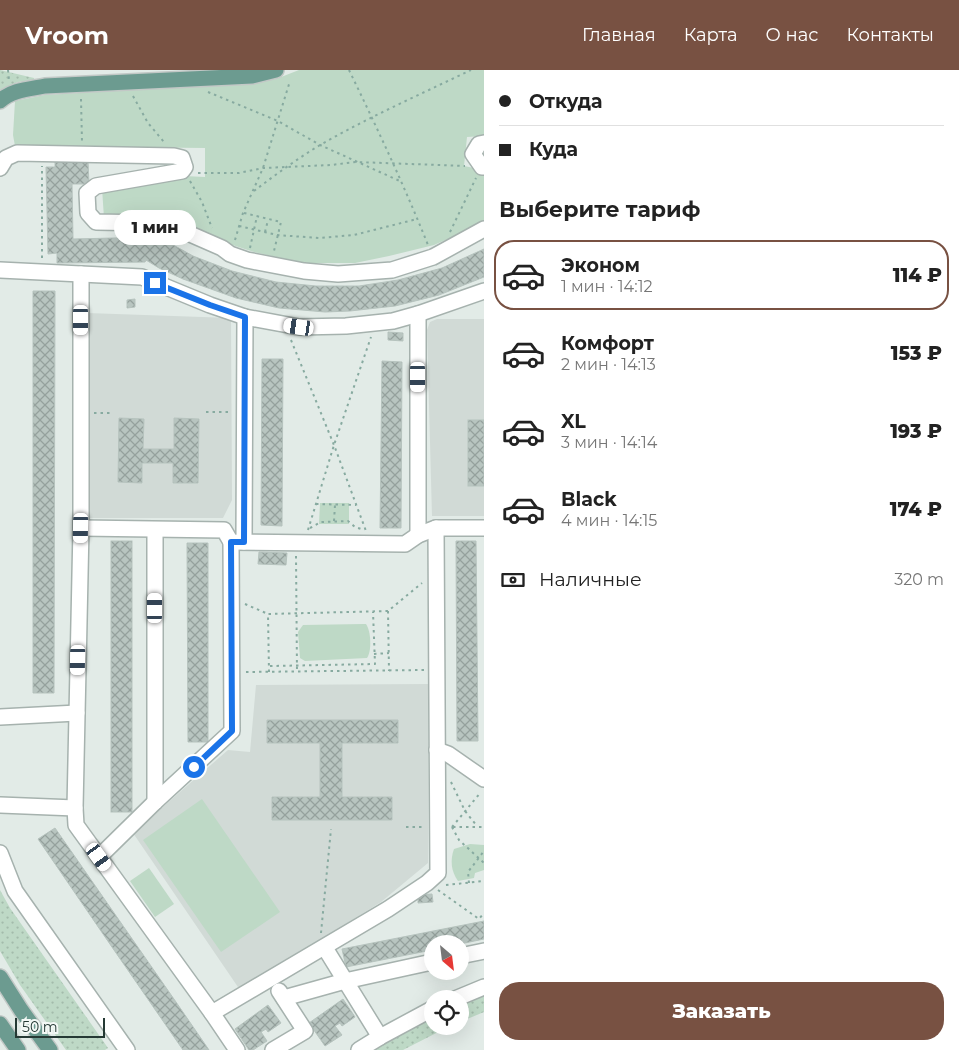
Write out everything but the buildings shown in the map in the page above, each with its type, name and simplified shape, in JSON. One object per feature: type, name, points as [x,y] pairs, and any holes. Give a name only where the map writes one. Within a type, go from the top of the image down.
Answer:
[{"type":"main road","points":[[0,101],[19,91],[44,86],[252,76],[276,70]]},
{"type":"main road","points":[[0,977],[50,1050]]},
{"type":"main road","points":[[0,1024],[18,1050]]},
{"type":"street","points":[[483,167],[473,154],[479,144],[484,143]]},
{"type":"street","points":[[3,163],[17,153],[174,156],[182,158],[185,167],[182,171],[96,186],[87,193],[88,214],[96,222],[149,223],[174,227],[222,248],[230,254],[247,260],[304,271],[338,274],[392,270],[438,254],[484,229]]},
{"type":"street","points":[[0,270],[142,277],[245,317],[299,327],[346,326],[393,321],[484,291]]},
{"type":"street","points":[[81,274],[81,528],[76,825],[238,1050]]},
{"type":"street","points":[[418,314],[418,534]]},
{"type":"street","points":[[99,857],[232,731],[232,599],[238,542],[245,412],[245,317]]},
{"type":"street","points":[[81,528],[224,530],[238,542],[368,537],[405,544],[418,534],[436,528],[484,528]]},
{"type":"street","points":[[212,1013],[325,948],[428,883],[438,874],[446,829],[437,750],[436,528]]},
{"type":"street","points":[[155,530],[155,802]]},
{"type":"street","points":[[0,717],[77,713]]},
{"type":"street","points":[[437,750],[455,758],[484,779]]},
{"type":"street","points":[[0,804],[75,808]]},
{"type":"street","points":[[0,853],[15,891],[127,1050]]},
{"type":"street","points":[[325,948],[380,1036]]},
{"type":"street","points":[[469,954],[484,951]]},
{"type":"street","points":[[284,998],[345,981],[424,964]]},
{"type":"street","points":[[271,979],[305,1031],[273,1050]]},
{"type":"street","points":[[469,993],[484,987]]},
{"type":"street","points":[[359,1050],[380,1036],[424,1013]]},
{"type":"path","points":[[349,70],[394,163],[417,219],[438,254]]},
{"type":"path","points":[[254,191],[285,167],[320,145],[372,117],[471,70]]},
{"type":"path","points":[[290,81],[263,168],[239,226],[277,235],[318,238],[354,235],[417,219]]},
{"type":"path","points":[[208,92],[278,121],[320,145],[402,182]]},
{"type":"path","points":[[134,96],[148,123],[174,156]]},
{"type":"path","points":[[81,99],[82,154]]},
{"type":"path","points":[[42,153],[42,272]]},
{"type":"path","points":[[182,171],[206,174],[239,173],[263,168],[356,162],[483,167],[438,254]]},
{"type":"path","points":[[182,171],[202,202],[222,248]]},
{"type":"path","points":[[243,213],[281,222],[277,235]]},
{"type":"path","points":[[247,260],[257,216]]},
{"type":"path","points":[[264,232],[268,219]]},
{"type":"path","points":[[296,672],[295,613],[303,538],[376,323]]},
{"type":"path","points":[[285,325],[334,445],[368,537]]},
{"type":"path","points":[[206,412],[245,412]]},
{"type":"path","points":[[80,413],[111,413]]},
{"type":"path","points":[[316,504],[356,505]]},
{"type":"path","points":[[334,521],[335,505]]},
{"type":"path","points":[[303,538],[318,522],[334,521],[348,521],[368,537]]},
{"type":"path","points":[[232,599],[268,614],[388,612],[436,572]]},
{"type":"path","points":[[373,612],[375,671]]},
{"type":"path","points":[[388,612],[390,671]]},
{"type":"path","points":[[268,614],[269,672]]},
{"type":"path","points":[[374,654],[389,653]]},
{"type":"path","points":[[269,666],[375,664]]},
{"type":"path","points":[[232,672],[436,670]]},
{"type":"path","points":[[448,775],[465,811],[477,826]]},
{"type":"path","points":[[446,829],[465,811],[484,788]]},
{"type":"path","points":[[406,827],[446,829],[484,827]]},
{"type":"path","points":[[325,948],[321,940],[331,829]]},
{"type":"path","points":[[446,829],[484,863]]},
{"type":"path","points":[[469,882],[468,872],[484,851]]},
{"type":"path","points":[[484,881],[433,887],[479,918],[484,912]]},
{"type":"shaded area","points":[[87,313],[231,318],[232,500],[223,518],[89,518]]},
{"type":"shaded area","points":[[437,319],[484,319],[484,516],[432,516],[427,330],[430,322]]},
{"type":"shaded area","points":[[428,684],[428,863],[381,902],[240,990],[133,833],[228,750],[250,752],[256,685]]},
{"type":"green space","points":[[0,70],[34,78],[34,80],[18,82],[0,90]]},
{"type":"green space","points":[[299,70],[484,70],[484,136],[467,137],[464,166],[484,170],[484,223],[434,245],[389,256],[355,263],[304,263],[254,252],[211,238],[104,218],[102,188],[184,176],[205,177],[205,148],[15,146],[13,135],[15,101],[45,95],[251,83],[276,79]]},
{"type":"green space","points":[[320,503],[349,503],[349,524],[319,524]]},
{"type":"green space","points":[[366,624],[370,636],[370,651],[367,658],[305,661],[300,658],[298,632],[303,625]]},
{"type":"green space","points":[[202,799],[280,912],[221,952],[143,840]]},
{"type":"green space","points":[[470,844],[484,845],[484,870],[475,873],[474,878],[458,881],[452,865],[454,849]]},
{"type":"green space","points":[[149,868],[174,904],[155,917],[130,881]]},
{"type":"green space","points":[[0,890],[10,908],[108,1048],[105,1050],[66,1050],[20,985],[0,951]]},
{"type":"green space","points":[[484,996],[484,1012],[469,1018],[469,1002]]},
{"type":"green space","points":[[424,1022],[424,1035],[432,1035],[403,1050],[374,1050]]},
{"type":"route","points":[[155,283],[245,317],[244,542],[231,542],[232,731],[194,767]]}]
